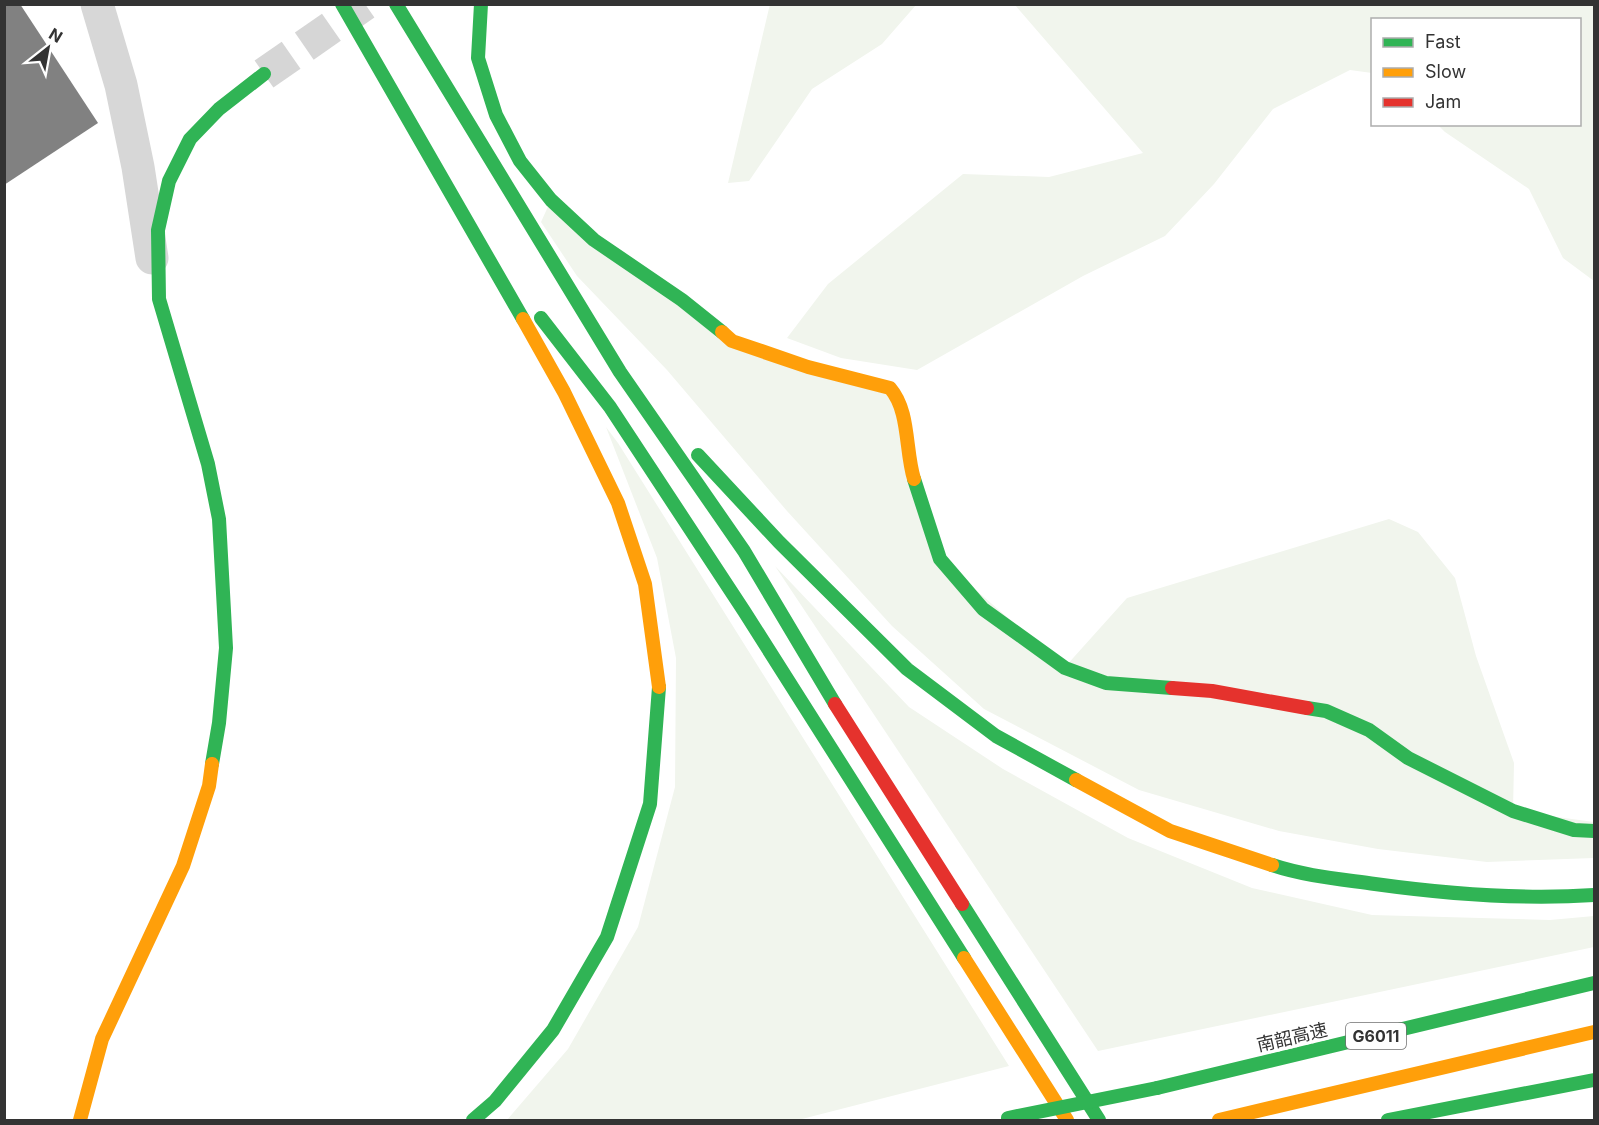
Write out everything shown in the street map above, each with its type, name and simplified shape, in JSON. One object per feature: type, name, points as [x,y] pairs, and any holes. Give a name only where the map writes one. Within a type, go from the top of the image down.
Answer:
[{"type":"main road","points":[[342,4],[564,392],[618,503],[645,584],[659,689],[650,804],[607,937],[554,1030],[495,1101],[473,1120]]},
{"type":"main road","points":[[396,4],[620,372],[744,551],[836,704],[1100,1120]]},
{"type":"main road","points":[[481,4],[478,58],[496,115],[520,161],[551,200],[594,240],[682,300],[732,341],[807,367],[890,388],[897,396],[902,413],[912,471],[940,559],[983,609],[1017,635],[1065,668],[1106,683],[1212,691],[1326,711],[1369,730],[1408,758],[1513,811],[1574,830],[1594,831]]},
{"type":"main road","points":[[80,1120],[102,1039],[183,866],[209,786],[220,712],[226,648],[219,519],[208,464],[159,298],[158,230],[168,181],[190,139],[219,109],[264,74]]},
{"type":"main road","points":[[473,231],[610,407],[744,611],[1066,1120]]},
{"type":"main road","points":[[620,372],[779,543],[907,669],[996,736],[1170,831],[1300,874],[1432,892],[1550,898],[1594,895]]},
{"type":"main road","name":"南韶高速","points":[[1002,1119],[1156,1088],[1594,983]]},
{"type":"main road","name":"G6011","points":[[1219,1120],[1594,1032]]},
{"type":"main road","points":[[1388,1120],[1594,1080]]},
{"type":"street","points":[[98,4],[123,97],[138,167],[159,298]]},
{"type":"shaded area","points":[[770,4],[916,5],[882,44],[812,89],[749,181],[728,183]]},
{"type":"shaded area","points":[[1015,5],[1594,5],[1594,281],[1563,258],[1529,189],[1439,126],[1581,126],[1581,18],[1371,18],[1371,73],[1350,70],[1273,109],[1214,184],[1165,236],[1083,276],[917,370],[841,358],[787,338],[828,284],[963,174],[1049,177],[1143,153]]},
{"type":"shaded area","points":[[551,200],[732,341],[890,388],[940,559],[1065,667],[1127,598],[1389,519],[1418,532],[1455,578],[1476,656],[1514,763],[1513,811],[1594,822],[1594,858],[1487,862],[1378,849],[1279,831],[1139,790],[984,709],[892,626],[787,511],[667,370],[577,276],[541,222]]},
{"type":"shaded area","points":[[606,427],[1009,1066],[798,1120],[507,1120],[568,1049],[638,927],[675,787],[676,658],[657,558]]},
{"type":"shaded area","points":[[775,566],[909,707],[1003,769],[1128,838],[1252,888],[1372,915],[1550,920],[1594,916],[1594,947],[1098,1051]]},
{"type":"building","points":[[4,4],[20,4],[98,123],[4,185]]},
{"type":"tunnel","points":[[264,74],[365,4]]},
{"type":"traffic: fast","points":[[342,4],[523,319]]},
{"type":"traffic: fast","points":[[396,4],[620,372],[744,551],[835,704]]},
{"type":"traffic: fast","points":[[481,4],[478,58],[496,115],[520,161],[551,200],[594,240],[682,300],[722,332]]},
{"type":"traffic: fast","points":[[212,764],[219,723],[226,648],[219,519],[208,464],[159,299],[158,230],[169,181],[190,139],[219,109],[264,74]]},
{"type":"traffic: fast","points":[[541,318],[610,407],[744,611],[964,958]]},
{"type":"traffic: fast","points":[[698,455],[779,542],[907,669],[996,736],[1076,780]]},
{"type":"traffic: fast","points":[[914,479],[940,559],[983,609],[1065,668],[1106,683],[1172,688]]},
{"type":"traffic: fast","points":[[473,1120],[495,1101],[553,1030],[607,937],[650,804],[659,687]]},
{"type":"traffic: fast","points":[[1307,708],[1326,711],[1369,730],[1408,758],[1513,811],[1574,830],[1594,831]]},
{"type":"traffic: fast","points":[[1272,865],[1323,877],[1402,888],[1539,897],[1594,895]]},
{"type":"traffic: fast","points":[[962,904],[1099,1120]]},
{"type":"traffic: fast","points":[[1157,1088],[1594,983]]},
{"type":"traffic: fast","points":[[1388,1120],[1594,1080]]},
{"type":"traffic: fast","points":[[1008,1118],[1157,1088]]},
{"type":"traffic: slow","points":[[523,319],[564,392],[618,503],[645,584],[659,687]]},
{"type":"traffic: slow","points":[[722,332],[732,341],[808,367],[890,388],[904,419],[914,479]]},
{"type":"traffic: slow","points":[[80,1120],[102,1039],[183,866],[209,786],[212,764]]},
{"type":"traffic: slow","points":[[1076,780],[1170,831],[1272,865]]},
{"type":"traffic: slow","points":[[964,958],[1067,1120]]},
{"type":"traffic: slow","points":[[1219,1120],[1594,1032]]},
{"type":"traffic: jam","points":[[1172,688],[1212,691],[1307,708]]},
{"type":"traffic: jam","points":[[835,704],[962,904]]}]
